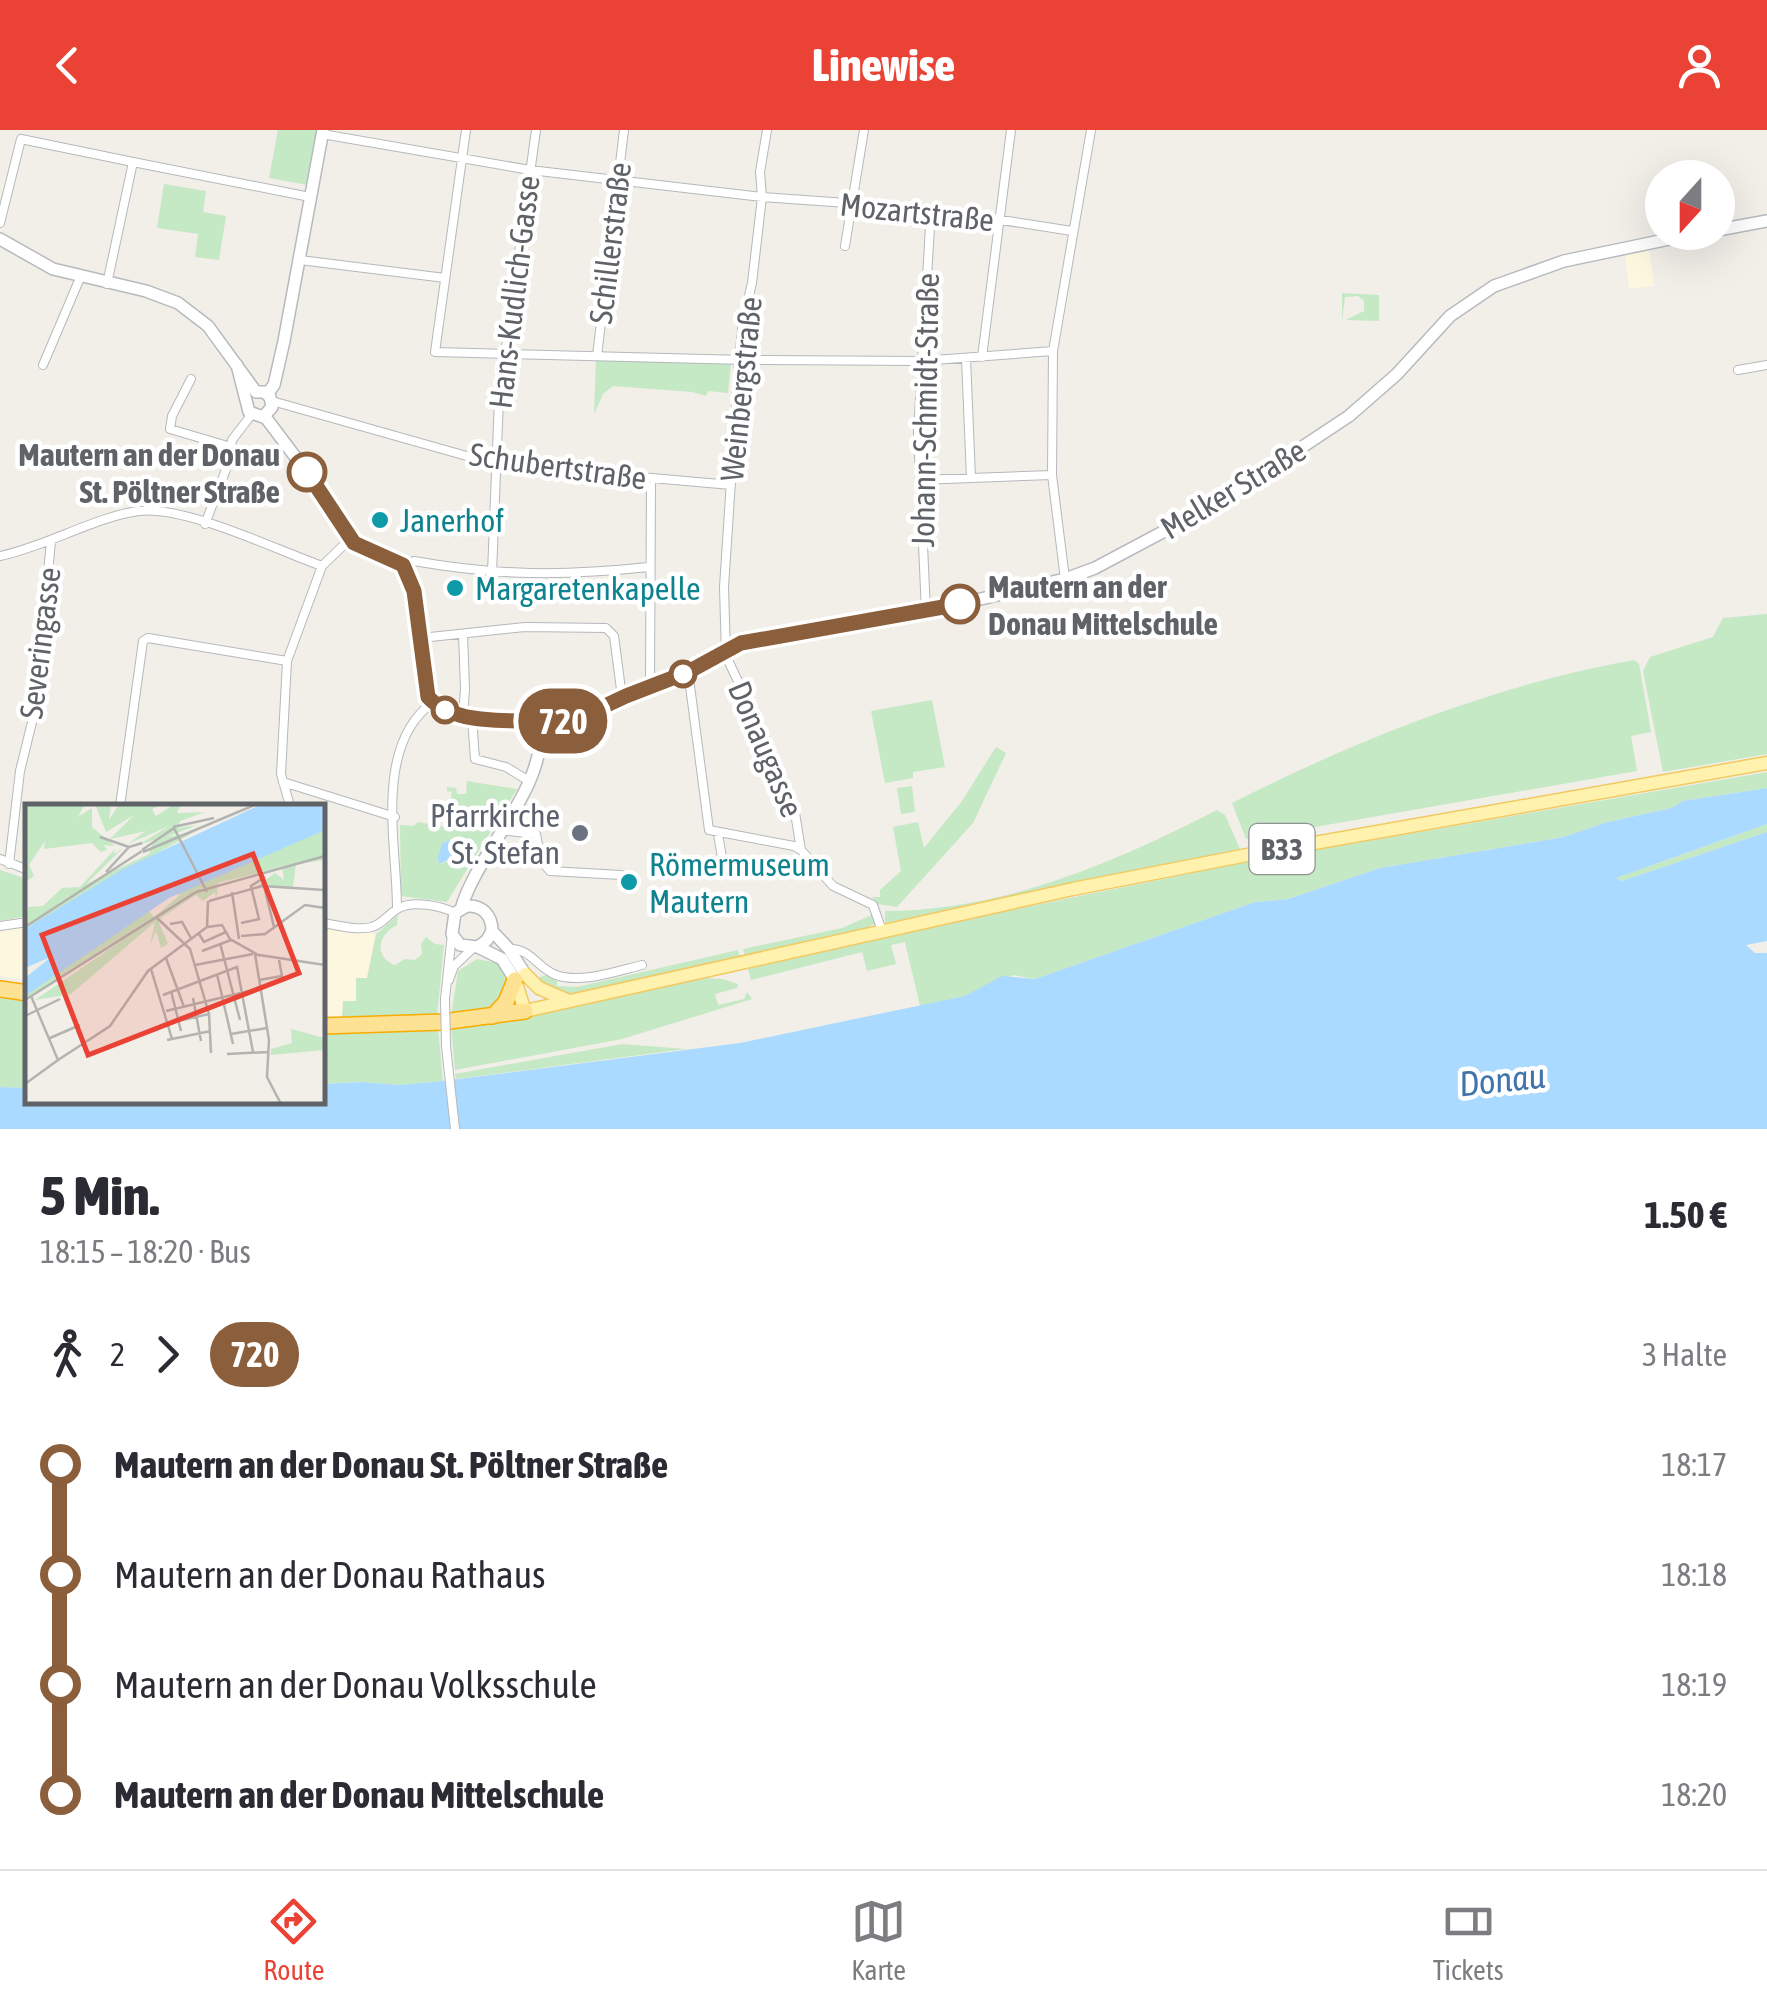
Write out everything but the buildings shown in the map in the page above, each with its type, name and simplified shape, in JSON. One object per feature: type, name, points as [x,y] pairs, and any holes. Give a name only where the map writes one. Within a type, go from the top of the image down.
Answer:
[{"type":"highway","points":[[493,1016],[520,977]]},
{"type":"highway","points":[[0,990],[25,993]]},
{"type":"highway","name":"B33","points":[[325,1026],[405,1025],[525,1010]]},
{"type":"main road","name":"B33","points":[[525,1010],[1247,855],[1767,763]]},
{"type":"main road","points":[[520,977],[571,1002]]},
{"type":"main road","points":[[520,977],[525,1010]]},
{"type":"street","points":[[466,130],[435,352],[921,361],[1052,351]]},
{"type":"street","name":"Hans-Kudlich-Gasse","points":[[492,574],[499,398],[536,130]]},
{"type":"street","name":"Schillerstraße","points":[[597,356],[624,130]]},
{"type":"street","name":"Weinbergstraße","points":[[726,649],[724,588],[740,360],[768,130]]},
{"type":"street","points":[[845,246],[864,130]]},
{"type":"street","points":[[982,357],[1011,130]]},
{"type":"street","points":[[1065,579],[1052,476],[1052,351],[1092,130]]},
{"type":"street","points":[[322,132],[276,376],[248,408],[317,485],[350,539],[403,565],[414,561],[492,574],[558,575],[649,567]]},
{"type":"street","name":"Mozartstraße","points":[[322,132],[530,170],[762,197],[930,209],[1072,231]]},
{"type":"street","points":[[0,223],[21,139],[310,197]]},
{"type":"street","points":[[107,284],[133,162]]},
{"type":"street","name":"Johann-Schmidt-Straße","points":[[926,612],[919,480],[930,209]]},
{"type":"street","points":[[1735,227],[1767,221]]},
{"type":"street","points":[[0,239],[53,269],[146,291],[178,303],[208,326],[271,410],[258,415],[232,440],[230,459],[206,524]]},
{"type":"street","name":"Melker Straße","points":[[540,726],[579,718],[688,672],[726,649],[760,638],[926,612],[1065,579],[1120,555],[1222,500],[1349,416],[1397,374],[1450,316],[1494,286],[1564,261],[1645,244]]},
{"type":"street","points":[[300,260],[445,278]]},
{"type":"street","points":[[43,366],[80,278]]},
{"type":"street","points":[[966,358],[971,478]]},
{"type":"street","points":[[1738,370],[1767,365]]},
{"type":"street","points":[[191,379],[172,416],[170,429],[231,447]]},
{"type":"street","name":"Schubertstraße","points":[[261,397],[495,464],[731,485]]},
{"type":"street","points":[[919,480],[1052,476]]},
{"type":"street","points":[[650,688],[651,479]]},
{"type":"street","points":[[0,556],[137,511],[170,513],[322,566]]},
{"type":"street","points":[[289,804],[281,756],[287,661],[322,566],[350,539]]},
{"type":"street","name":"Severingasse","points":[[9,864],[20,771],[36,710],[51,541]]},
{"type":"street","points":[[403,565],[414,591],[422,638],[424,687],[432,702],[467,717],[540,726],[540,749],[529,781],[485,857],[452,934],[445,996],[455,1129]]},
{"type":"street","points":[[422,638],[540,626],[606,628],[614,636],[622,697]]},
{"type":"street","points":[[462,634],[467,717],[475,758],[506,767],[529,781]]},
{"type":"street","points":[[120,804],[143,641],[148,638],[287,661]]},
{"type":"street","name":"Donaugasse","points":[[726,649],[795,812],[801,850],[832,886],[873,904],[882,931]]},
{"type":"street","points":[[688,672],[709,830],[801,850]]},
{"type":"street","points":[[397,908],[394,786],[400,747],[418,716],[432,702]]},
{"type":"street","points":[[283,782],[394,817]]},
{"type":"street","points":[[500,830],[536,834],[541,862],[550,871],[621,875]]},
{"type":"street","points":[[718,834],[724,869]]},
{"type":"street","points":[[0,859],[25,869]]},
{"type":"street","points":[[325,923],[368,928],[385,920],[397,908],[412,904],[463,909],[488,916],[492,931],[508,949],[520,977]]},
{"type":"street","points":[[0,926],[25,922]]},
{"type":"street","points":[[445,996],[454,966],[488,940],[492,931]]},
{"type":"street","points":[[452,934],[460,944],[502,959],[520,977]]},
{"type":"street","points":[[508,949],[525,951],[555,975],[572,978],[642,965]]},
{"type":"street","points":[[520,977],[539,964]]},
{"type":"shaded area","points":[[1649,250],[1654,286],[1629,289],[1625,253]]},
{"type":"shaded area","points":[[25,916],[25,980],[0,976],[0,921]]},
{"type":"shaded area","points":[[325,926],[376,934],[367,978],[356,1001],[342,1017],[325,1016]]},
{"type":"green space","points":[[278,130],[318,130],[308,185],[269,178]]},
{"type":"green space","points":[[164,184],[206,191],[203,212],[226,216],[219,260],[195,257],[198,234],[157,228]]},
{"type":"green space","points":[[1342,293],[1379,295],[1379,321],[1346,320],[1364,311],[1364,301],[1358,296],[1345,297],[1342,321]]},
{"type":"green space","points":[[596,358],[731,362],[728,393],[708,391],[706,396],[613,386],[603,394],[594,414]]},
{"type":"green space","points":[[1767,614],[1767,754],[1663,772],[1643,671],[1650,657],[1713,637],[1723,618]]},
{"type":"green space","points":[[1634,660],[1639,664],[1651,732],[1631,736],[1637,771],[1246,839],[1232,803],[1328,757],[1479,699]]},
{"type":"green space","points":[[932,700],[945,767],[913,772],[913,778],[885,783],[871,711]]},
{"type":"green space","points":[[996,747],[1006,753],[973,823],[897,907],[877,904],[872,897],[880,897],[880,890],[901,871],[893,827],[918,822],[924,848],[962,801]]},
{"type":"green space","points":[[1767,772],[1767,788],[1683,801],[1671,808],[1604,823],[1564,837],[1380,868],[1288,899],[1255,902],[1035,979],[1014,975],[965,996],[920,1006],[905,942],[891,945],[896,964],[867,971],[862,952],[751,980],[748,969],[903,932],[1247,862]]},
{"type":"green space","points":[[467,781],[517,789],[447,902],[401,896],[400,825],[414,826],[418,822],[445,827],[452,792],[447,787],[456,788],[457,794],[466,794]],"holes":[[[457,837],[459,858],[439,864],[442,843]]]},
{"type":"green space","points":[[912,786],[915,812],[901,814],[897,788]]},
{"type":"green space","points":[[1217,810],[1225,815],[1240,849],[885,923],[885,911],[972,903],[1056,880],[1138,848]]},
{"type":"green space","points":[[1767,824],[1767,832],[1622,881],[1616,878]]},
{"type":"green space","points":[[0,870],[25,878],[25,916],[0,921]]},
{"type":"green space","points":[[874,914],[876,923],[863,930],[745,956],[743,949],[842,928]]},
{"type":"green space","points":[[398,915],[397,925],[385,934],[381,946],[384,957],[395,965],[422,954],[421,944],[426,937],[444,945],[437,1017],[325,1021],[325,1016],[342,1017],[343,1001],[356,1001],[356,978],[367,978],[376,934]]},
{"type":"green space","points":[[738,950],[740,957],[574,994],[547,990],[537,978],[547,975],[557,981],[557,986],[577,987]]},
{"type":"green space","points":[[477,959],[494,959],[507,970],[510,988],[491,1009],[451,1016],[458,971]]},
{"type":"green space","points":[[704,978],[738,984],[737,988],[715,994],[718,1005],[744,999],[747,992],[752,999],[622,1039],[455,1070],[451,1027],[527,1018]]},
{"type":"green space","points":[[0,994],[25,998],[25,1088],[0,1087]]},
{"type":"green space","points":[[438,1028],[443,1081],[325,1084],[325,1032]]},
{"type":"green space","points":[[622,1044],[686,1049],[456,1079],[455,1074]]},
{"type":"water","name":"Donau","points":[[1767,788],[1767,824],[1616,878],[1622,881],[1767,832],[1767,941],[1746,945],[1755,953],[1767,953],[1767,1129],[0,1129],[0,1087],[25,1088],[25,1104],[325,1104],[325,1084],[443,1081],[740,1043],[965,996],[1002,976],[1035,979],[1255,902],[1288,899],[1380,868],[1564,837],[1604,823],[1671,808],[1683,801]]},
{"type":"water","points":[[457,837],[466,844],[463,854],[439,864],[442,843]]},
{"type":"bus line","name":"720","points":[[307,472],[354,543],[403,565],[414,591],[422,638],[424,687],[432,702],[463,716],[540,726],[579,718],[688,672],[741,643],[960,604]]},
{"type":"place","name":"Mautern an der Donau St. Pöltner Straße","points":[[307,472]]},
{"type":"place","name":"Janerhof","points":[[380,520]]},
{"type":"place","name":"Margaretenkapelle","points":[[455,588]]},
{"type":"place","name":"Mautern an der Donau Mittelschule","points":[[960,604]]},
{"type":"place","name":"Pfarrkirche St. Stefan","points":[[580,833]]},
{"type":"place","name":"Römermuseum Mautern","points":[[629,882]]}]
